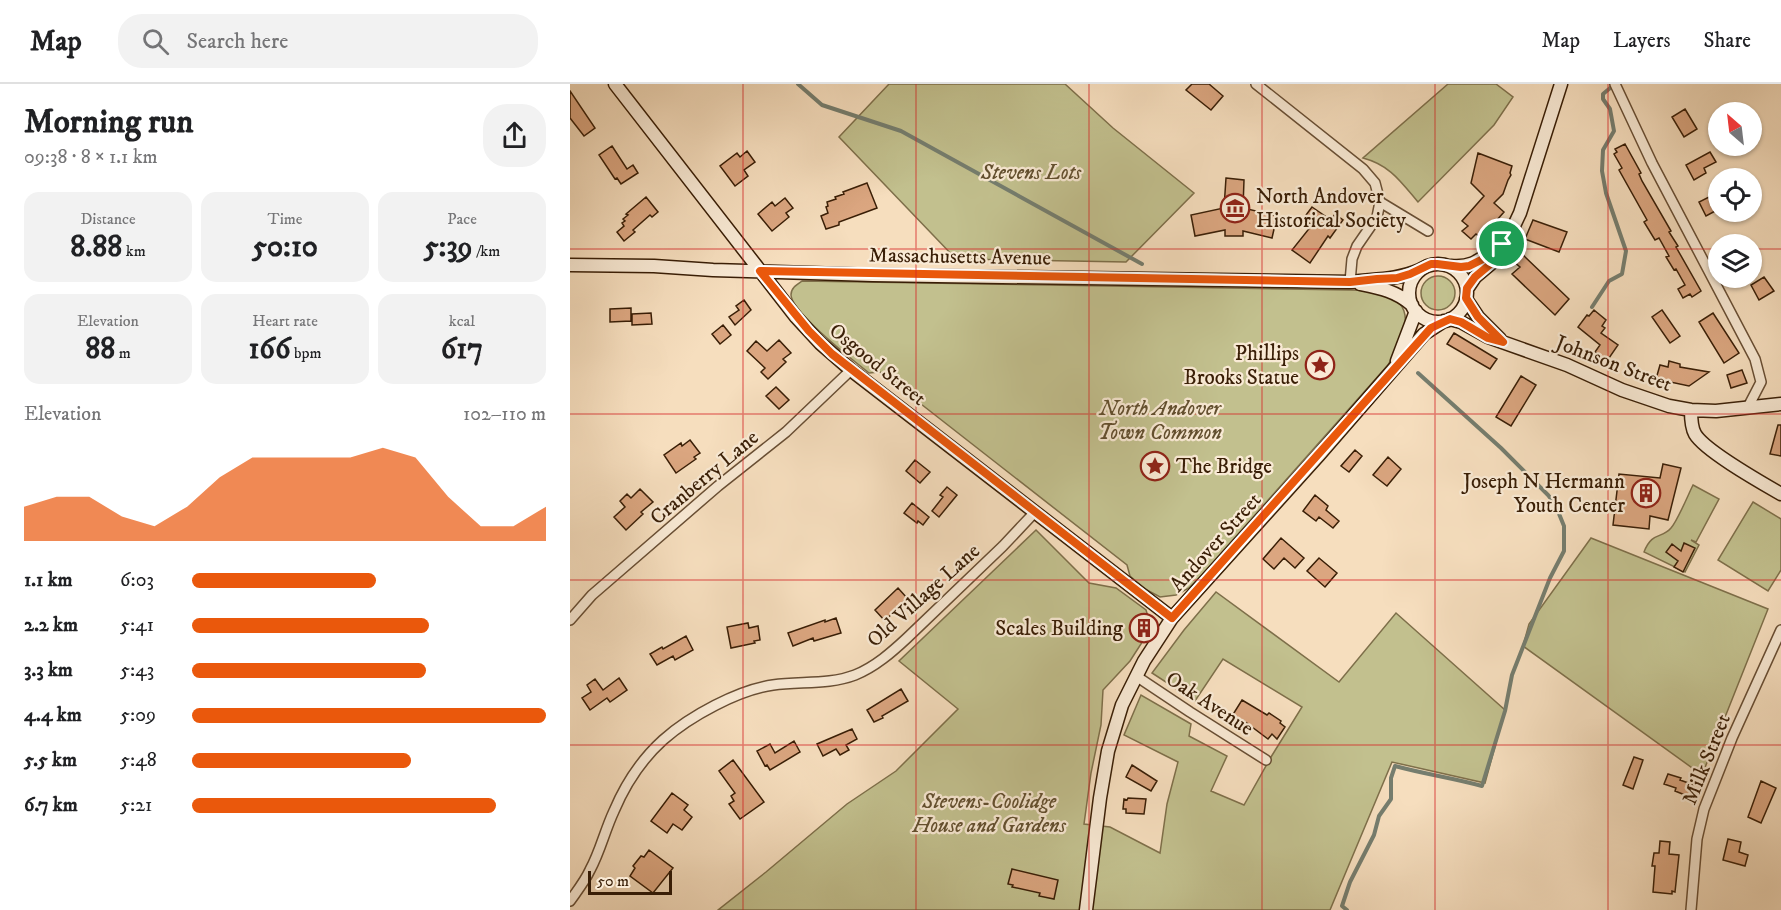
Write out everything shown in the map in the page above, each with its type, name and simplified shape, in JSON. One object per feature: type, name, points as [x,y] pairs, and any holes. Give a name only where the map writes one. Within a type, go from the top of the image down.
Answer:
[{"type":"main road","name":"Osgood Street","points":[[615,84],[814,337],[851,370],[1172,618]]},
{"type":"main road","points":[[1502,244],[1469,266],[1431,264],[1420,270],[1414,276],[1409,290],[1414,308],[1428,320],[1447,320],[1463,307],[1475,277],[1494,261],[1520,213],[1561,84]]},
{"type":"main road","name":"Massachusetts Avenue","points":[[570,265],[760,271],[1350,282],[1397,278],[1420,270]]},
{"type":"main road","points":[[1449,266],[1461,275],[1467,293]]},
{"type":"main road","name":"Massachusetts Avenue","points":[[1350,282],[1388,290],[1402,296],[1414,308]]},
{"type":"main road","name":"Johnson Street","points":[[1467,293],[1478,317],[1503,342]]},
{"type":"main road","name":"Andover Street","points":[[1394,368],[1414,308]]},
{"type":"main road","name":"Johnson Street","points":[[1447,320],[1461,322],[1488,338],[1585,372],[1650,401],[1691,410],[1695,434],[1708,447],[1781,494]]},
{"type":"main road","name":"Andover Street","points":[[1086,910],[1108,751],[1116,719],[1136,676],[1172,618],[1424,334],[1447,320]]},
{"type":"main road","points":[[1691,410],[1716,411],[1781,404]]},
{"type":"street","points":[[1256,84],[1363,169],[1375,183],[1380,202],[1377,217],[1357,246],[1352,259],[1350,282]]},
{"type":"street","points":[[1617,88],[1652,163],[1755,359],[1761,382],[1748,407]]},
{"type":"street","points":[[1380,202],[1428,231]]},
{"type":"street","name":"Cranberry Lane","points":[[570,620],[592,595],[718,486],[786,432],[851,370]]},
{"type":"street","name":"Old Village Lane","points":[[570,901],[592,868],[614,809],[638,768],[652,750],[675,730],[712,708],[750,691],[772,685],[835,680],[867,669],[892,652],[907,638],[1004,546],[1035,512]]},
{"type":"street","points":[[570,603],[578,610]]},
{"type":"street","name":"Milk Street","points":[[1691,910],[1697,839],[1704,809],[1732,738],[1781,630]]},
{"type":"street","name":"Oak Avenue","points":[[1136,676],[1266,760]]},
{"type":"green space","name":"Stevens Lots","points":[[889,84],[1065,84],[1113,128],[1194,193],[1126,262],[956,259],[839,137]]},
{"type":"green space","points":[[1448,84],[1496,84],[1513,97],[1494,125],[1418,202],[1388,170],[1363,158]]},
{"type":"green space","points":[[1438,276],[1450,281],[1455,293],[1450,305],[1438,310],[1426,305],[1421,293],[1426,281]]},
{"type":"green space","name":"North Andover Town Common","points":[[802,281],[1368,290],[1392,297],[1405,313],[1405,322],[1399,344],[1388,365],[1199,578],[1189,588],[1176,595],[1160,597],[1145,589],[1130,576],[1127,565],[880,372],[869,373],[825,336],[794,303],[792,290]]},
{"type":"green space","points":[[1693,485],[1719,499],[1696,542],[1691,540],[1699,545],[1685,572],[1644,552],[1650,541],[1668,531],[1674,524]]},
{"type":"green space","points":[[1753,502],[1781,519],[1781,570],[1768,591],[1718,560]]},
{"type":"green space","name":"Stevens-Coolidge House and Gardens","points":[[1036,530],[1089,583],[1116,588],[1146,610],[1150,623],[1150,630],[1130,661],[1103,690],[1101,725],[1084,824],[1110,827],[1160,853],[1167,804],[1178,762],[1124,735],[1141,695],[1191,724],[1189,736],[1227,756],[1211,791],[1244,805],[1302,707],[1223,659],[1195,701],[1152,673],[1216,592],[1339,682],[1396,613],[1505,710],[1485,783],[1392,762],[1330,910],[718,910],[847,804],[896,771],[958,709],[899,661]]},
{"type":"green space","points":[[1591,538],[1768,609],[1702,775],[1523,646],[1529,624]]},
{"type":"building","points":[[1192,84],[1209,84],[1223,96],[1211,110],[1186,90]]},
{"type":"building","points":[[570,91],[595,128],[584,136],[570,118]]},
{"type":"building","points":[[1685,109],[1697,129],[1684,137],[1672,117]]},
{"type":"building","points":[[1625,144],[1641,173],[1639,174],[1642,181],[1671,231],[1669,232],[1678,246],[1676,247],[1701,291],[1692,297],[1690,294],[1683,298],[1678,289],[1685,285],[1666,257],[1669,256],[1659,238],[1655,240],[1644,222],[1647,220],[1619,170],[1622,168],[1614,154],[1617,152],[1615,149]]},
{"type":"building","points":[[612,146],[627,169],[633,165],[638,173],[621,184],[599,155]]},
{"type":"building","points":[[747,151],[755,162],[744,170],[748,176],[735,186],[720,166],[737,153],[740,157]]},
{"type":"building","points":[[1478,153],[1512,166],[1511,175],[1503,194],[1494,203],[1504,212],[1481,238],[1476,234],[1471,239],[1462,231],[1468,226],[1462,221],[1484,196],[1471,183]]},
{"type":"building","points":[[1708,153],[1708,156],[1712,156],[1716,162],[1704,168],[1706,173],[1694,180],[1686,165]]},
{"type":"building","name":"North Andover Historical Society","points":[[1226,178],[1244,180],[1243,208],[1277,216],[1272,238],[1243,231],[1243,236],[1225,236],[1225,230],[1195,236],[1191,215],[1224,208]]},
{"type":"building","points":[[867,183],[877,208],[826,229],[821,216],[828,213],[827,202],[844,194],[843,192]]},
{"type":"building","points":[[646,197],[658,212],[652,217],[650,215],[624,241],[617,232],[624,226],[623,219]]},
{"type":"building","points":[[785,198],[793,208],[786,213],[789,217],[772,231],[758,214],[772,202],[775,206]]},
{"type":"building","points":[[1708,198],[1708,215],[1706,216],[1699,202]]},
{"type":"building","points":[[1312,207],[1331,220],[1335,214],[1343,220],[1330,238],[1328,236],[1310,263],[1292,250],[1312,225],[1303,219]]},
{"type":"building","points":[[1533,220],[1567,232],[1559,252],[1525,239]]},
{"type":"building","points":[[1522,254],[1569,299],[1555,315],[1512,274],[1520,267],[1514,262]]},
{"type":"building","points":[[1764,277],[1774,291],[1759,300],[1753,288],[1762,288]]},
{"type":"building","points":[[744,300],[751,310],[735,325],[729,317],[739,310],[736,306]]},
{"type":"building","points":[[631,308],[631,321],[610,322],[610,309]]},
{"type":"building","points":[[1594,310],[1606,320],[1602,326],[1605,328],[1601,333],[1618,345],[1607,361],[1595,352],[1600,345],[1578,327]]},
{"type":"building","points":[[1662,310],[1680,336],[1670,343],[1652,317]]},
{"type":"building","points":[[651,313],[652,324],[632,325],[632,314]]},
{"type":"building","points":[[1713,313],[1739,353],[1724,363],[1699,322]]},
{"type":"building","points":[[723,325],[731,335],[720,344],[712,334]]},
{"type":"building","points":[[1454,333],[1497,359],[1490,369],[1447,344]]},
{"type":"building","points":[[779,340],[791,353],[783,359],[786,362],[768,379],[761,372],[765,368],[747,351],[756,341],[767,351]]},
{"type":"building","points":[[1669,361],[1680,364],[1680,367],[1709,372],[1689,386],[1656,379],[1660,365],[1668,367]]},
{"type":"building","points":[[1742,370],[1747,383],[1731,388],[1727,375]]},
{"type":"building","points":[[1521,376],[1536,385],[1511,426],[1496,417]]},
{"type":"building","points":[[776,387],[789,400],[779,409],[766,396]]},
{"type":"building","points":[[1778,425],[1781,425],[1781,456],[1770,454]]},
{"type":"building","points":[[690,440],[700,453],[694,457],[696,459],[676,473],[664,455],[681,443],[682,446]]},
{"type":"building","points":[[1355,450],[1362,456],[1349,472],[1341,466]]},
{"type":"building","points":[[1388,457],[1401,469],[1387,486],[1373,475]]},
{"type":"building","points":[[915,460],[930,472],[920,483],[906,471]]},
{"type":"building","name":"Joseph N Hermann Youth Center","points":[[1663,464],[1681,468],[1668,520],[1650,516],[1649,529],[1613,525],[1619,474],[1660,478]]},
{"type":"building","points":[[947,487],[957,495],[939,517],[932,511],[943,497],[940,495]]},
{"type":"building","points":[[640,489],[653,502],[626,530],[614,517],[625,507],[620,501],[627,494],[631,498]]},
{"type":"building","points":[[1315,495],[1328,506],[1326,510],[1339,521],[1333,528],[1319,517],[1316,521],[1303,511]]},
{"type":"building","points":[[912,503],[929,517],[923,525],[904,513]]},
{"type":"building","points":[[1281,538],[1304,558],[1295,568],[1284,558],[1274,569],[1263,559]]},
{"type":"building","points":[[1684,543],[1695,548],[1683,572],[1674,567],[1678,561],[1666,552],[1672,544],[1681,551]]},
{"type":"building","points":[[1319,558],[1337,573],[1325,587],[1307,571]]},
{"type":"building","points":[[898,588],[907,598],[885,621],[875,610]]},
{"type":"building","points":[[836,618],[841,633],[814,641],[813,638],[793,646],[788,633]]},
{"type":"building","points":[[748,623],[749,628],[758,626],[760,640],[731,648],[727,627]]},
{"type":"building","points":[[686,636],[693,650],[675,660],[673,656],[657,665],[650,654]]},
{"type":"building","points":[[619,678],[627,690],[610,702],[607,698],[590,710],[582,698],[591,692],[587,685],[595,679],[603,690]]},
{"type":"building","points":[[901,689],[908,701],[874,722],[867,710]]},
{"type":"building","points":[[1242,700],[1281,721],[1280,723],[1285,727],[1277,739],[1272,734],[1268,739],[1244,721],[1244,723],[1232,716]]},
{"type":"building","points":[[852,729],[857,739],[846,745],[849,750],[840,755],[836,749],[823,756],[817,744]]},
{"type":"building","points":[[794,741],[800,752],[770,770],[767,765],[765,766],[757,751],[770,744],[775,753]]},
{"type":"building","points":[[1634,757],[1643,760],[1633,789],[1623,785]]},
{"type":"building","points":[[733,760],[764,802],[740,819],[729,804],[734,801],[731,796],[735,793],[719,771]]},
{"type":"building","points":[[1132,765],[1157,781],[1151,791],[1126,777]]},
{"type":"building","points":[[1668,774],[1694,785],[1690,797],[1664,784]]},
{"type":"building","points":[[1761,781],[1776,788],[1761,823],[1748,817]]},
{"type":"building","points":[[672,793],[688,805],[684,810],[692,817],[682,830],[673,824],[667,833],[651,821]]},
{"type":"building","points":[[1124,799],[1146,799],[1144,814],[1126,813],[1126,809],[1123,809]]},
{"type":"building","points":[[1728,839],[1741,842],[1739,852],[1748,855],[1745,866],[1723,860]]},
{"type":"building","points":[[1660,841],[1670,842],[1669,854],[1679,855],[1675,892],[1672,891],[1672,894],[1653,892],[1655,866],[1652,866],[1654,853],[1659,853]]},
{"type":"building","points":[[649,850],[673,868],[653,893],[630,876],[635,868],[633,866]]},
{"type":"building","points":[[1012,869],[1058,880],[1054,899],[1039,896],[1040,893],[1012,887],[1013,885],[1008,884]]},
{"type":"waterway","points":[[798,84],[822,105],[901,131],[1142,264]]},
{"type":"waterway","points":[[1592,307],[1609,281],[1622,274],[1626,251],[1606,193],[1602,171],[1603,150],[1614,131],[1610,109],[1603,99],[1603,94],[1615,84]]},
{"type":"waterway","points":[[1347,910],[1342,906],[1350,882],[1374,835],[1379,816],[1391,799],[1391,778],[1395,766],[1482,786],[1505,711],[1512,675],[1550,578],[1564,551],[1564,526],[1555,504],[1548,495],[1501,448],[1418,373]]},
{"type":"place","name":"North Andover Historical Society","points":[[1235,208]]},
{"type":"place","name":"Phillips Brooks Statue","points":[[1320,365]]},
{"type":"place","name":"The Bridge","points":[[1155,466]]},
{"type":"place","name":"Joseph N Hermann Youth Center","points":[[1646,493]]},
{"type":"place","name":"Scales Building","points":[[1144,628]]},
{"type":"route","points":[[1502,244],[1494,261],[1475,277],[1467,288],[1466,298],[1478,317],[1503,342],[1488,338],[1461,322],[1450,319],[1431,328],[1172,618],[832,354],[796,317],[760,271],[1350,282],[1397,278],[1431,264],[1469,266],[1502,244]]}]
